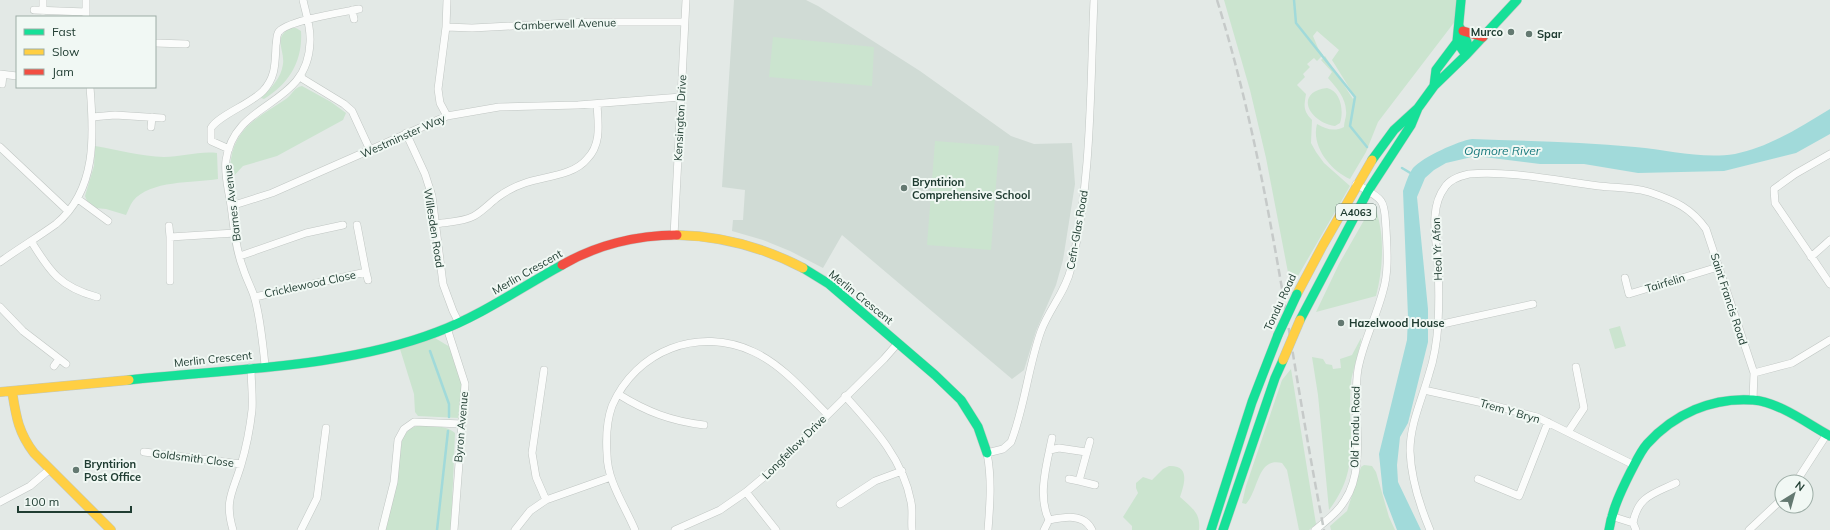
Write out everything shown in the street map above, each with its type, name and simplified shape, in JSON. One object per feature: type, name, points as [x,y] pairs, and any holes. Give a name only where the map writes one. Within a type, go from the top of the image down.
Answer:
[{"type":"street","points":[[43,0],[43,10]]},
{"type":"street","points":[[34,10],[86,15],[86,0]]},
{"type":"street","name":"Barnes Avenue","points":[[265,365],[254,297],[242,267],[234,233],[226,175],[226,161],[234,137],[248,119],[287,92],[301,76],[306,64],[311,41],[303,0]]},
{"type":"street","points":[[447,0],[446,27],[438,89],[440,103],[447,116]]},
{"type":"street","name":"Kensington Drive","points":[[674,236],[686,0]]},
{"type":"street","name":"Cefn-Glas Road","points":[[988,453],[1003,449],[1012,442],[1041,330],[1050,311],[1061,294],[1071,270],[1079,228],[1086,173],[1094,0]]},
{"type":"street","points":[[1461,0],[1461,28],[1467,42],[1466,55]]},
{"type":"street","name":"A4063","points":[[1466,55],[1517,0]]},
{"type":"street","points":[[229,149],[212,142],[211,128],[216,122],[253,101],[269,84],[274,74],[277,40],[281,29],[308,20],[312,17],[355,10],[354,19]]},
{"type":"street","name":"Camberwell Avenue","points":[[446,27],[472,28],[588,22],[684,22]]},
{"type":"street","points":[[1461,28],[1483,37]]},
{"type":"street","points":[[1461,28],[1456,34],[1457,42],[1466,55]]},
{"type":"street","points":[[1434,86],[1436,70],[1457,42]]},
{"type":"street","points":[[156,43],[186,44]]},
{"type":"street","name":"Tondu Road","points":[[1223,530],[1275,378],[1300,320],[1368,191],[1411,125],[1418,108],[1434,86],[1466,55]]},
{"type":"street","points":[[2,84],[1,74],[16,76]]},
{"type":"street","points":[[301,76],[303,79],[344,104],[352,112],[370,150]]},
{"type":"street","points":[[0,262],[56,223],[68,212],[78,199],[85,183],[92,150],[90,88]]},
{"type":"street","name":"Westminster Way","points":[[231,206],[272,193],[447,116],[499,107],[597,104],[681,97]]},
{"type":"street","points":[[435,224],[466,219],[474,216],[499,196],[514,187],[569,171],[581,165],[592,154],[599,134],[597,104]]},
{"type":"street","name":"Tondu Road","points":[[1211,530],[1252,402],[1278,335],[1309,269],[1356,184],[1381,147],[1404,118],[1418,108]]},
{"type":"street","points":[[92,117],[115,115],[162,118]]},
{"type":"street","points":[[151,127],[152,117]]},
{"type":"street","name":"Willesden Road","points":[[406,133],[425,174],[432,196],[443,284],[453,311],[460,323]]},
{"type":"street","points":[[0,147],[68,212]]},
{"type":"street","points":[[1830,154],[1794,174],[1774,189],[1775,203],[1830,284]]},
{"type":"street","name":"Heol Yr Afon","points":[[1430,530],[1421,510],[1412,476],[1410,448],[1413,428],[1430,372],[1438,325],[1438,268],[1435,218],[1438,198],[1445,186],[1456,178],[1470,174],[1500,174],[1650,192],[1684,206]]},
{"type":"street","name":"Old Tondu Road","points":[[1315,530],[1329,519],[1344,502],[1352,484],[1356,464],[1355,392],[1358,369],[1362,351],[1386,280],[1386,237],[1383,208],[1380,200],[1356,184]]},
{"type":"street","points":[[78,199],[108,221]]},
{"type":"street","name":"Saint Francis Road","points":[[1684,206],[1698,218],[1706,229],[1754,372],[1753,400]]},
{"type":"street","points":[[240,256],[306,233],[343,225]]},
{"type":"street","name":"Cricklewood Close","points":[[356,225],[368,280]]},
{"type":"street","points":[[169,226],[170,281]]},
{"type":"street","points":[[170,237],[234,233]]},
{"type":"street","name":"Merlin Crescent","points":[[0,392],[346,357],[418,339],[460,323],[498,303],[560,266],[589,252],[642,238],[674,236],[705,237],[742,244],[772,253],[790,261],[829,284],[935,375],[961,400],[978,427],[988,453]]},
{"type":"street","points":[[1811,257],[1830,240]]},
{"type":"street","points":[[31,241],[55,275],[66,285],[79,292],[93,294]]},
{"type":"street","name":"Tairfelin","points":[[1625,278],[1629,294],[1718,267]]},
{"type":"street","name":"Cricklewood Close","points":[[254,297],[366,272]]},
{"type":"street","points":[[1438,325],[1533,304]]},
{"type":"street","points":[[0,307],[23,331],[66,364]]},
{"type":"street","name":"Byron Avenue","points":[[447,328],[465,384],[454,530]]},
{"type":"street","points":[[1754,372],[1792,363],[1830,340]]},
{"type":"street","points":[[635,530],[611,477],[607,455],[608,425],[612,407],[618,394],[631,376],[667,349],[697,342],[726,343],[747,349],[768,360],[784,373],[827,414]]},
{"type":"street","name":"Longfellow Drive","points":[[675,530],[720,510],[746,492],[772,471],[827,414],[884,359],[898,343]]},
{"type":"street","points":[[54,366],[59,359]]},
{"type":"street","points":[[233,530],[229,517],[230,494],[241,464],[252,410],[251,367]]},
{"type":"street","points":[[1568,432],[1584,408],[1576,367]]},
{"type":"street","points":[[544,370],[532,453],[536,477],[546,500]]},
{"type":"street","name":"Trem Y Bryn","points":[[1424,390],[1492,405],[1536,417],[1634,465]]},
{"type":"street","points":[[12,391],[15,418],[19,432],[34,453],[111,530]]},
{"type":"street","points":[[618,394],[657,415],[684,422],[704,425]]},
{"type":"street","points":[[846,396],[893,455],[902,471],[911,504],[912,530]]},
{"type":"street","points":[[1609,530],[1611,516],[1634,465],[1646,446],[1666,426],[1682,415],[1714,402],[1753,400],[1772,404],[1829,435],[1802,474]]},
{"type":"street","points":[[382,530],[394,482],[398,440],[404,429],[414,422],[462,424]]},
{"type":"street","points":[[1478,479],[1519,496],[1548,422]]},
{"type":"street","points":[[301,530],[317,498],[326,428]]},
{"type":"street","points":[[1044,530],[1049,520],[1043,502],[1045,472],[1052,438]]},
{"type":"street","points":[[1079,481],[1090,441]]},
{"type":"street","points":[[1050,450],[1059,448],[1086,452]]},
{"type":"street","name":"Goldsmith Close","points":[[144,452],[241,464]]},
{"type":"street","points":[[988,453],[991,472],[991,494],[988,530]]},
{"type":"street","points":[[0,502],[30,486],[50,469]]},
{"type":"street","points":[[840,504],[875,481],[902,471]]},
{"type":"street","points":[[515,530],[530,511],[546,500],[611,477]]},
{"type":"street","points":[[1069,479],[1095,485]]},
{"type":"street","points":[[1611,516],[1634,527],[1635,515],[1641,502],[1676,483]]},
{"type":"street","points":[[746,492],[776,530]]},
{"type":"street","points":[[1750,530],[1774,507]]},
{"type":"street","points":[[1049,520],[1067,517],[1079,518],[1089,524],[1092,530]]},
{"type":"shaded area","name":"Bryntirion Comprehensive School","points":[[734,0],[806,0],[818,6],[920,71],[1011,136],[1034,144],[1072,143],[1075,184],[1063,260],[1056,285],[1036,331],[1024,370],[1012,379],[842,235],[823,268],[790,251],[763,240],[732,231],[733,220],[743,220],[745,190],[722,187]]},
{"type":"green space","points":[[1224,0],[1457,0],[1456,20],[1378,122],[1366,152],[1350,179],[1336,170],[1329,163],[1317,141],[1317,124],[1330,129],[1340,129],[1344,127],[1346,115],[1346,106],[1342,97],[1328,78],[1332,72],[1321,60],[1325,56],[1353,99],[1355,97],[1332,60],[1339,50],[1317,31],[1313,36],[1323,55],[1317,61],[1314,58],[1307,64],[1310,67],[1303,74],[1305,77],[1297,85],[1306,94],[1305,108],[1307,114],[1312,120],[1311,143],[1324,163],[1350,186],[1291,288],[1266,158],[1250,90]]},
{"type":"green space","points":[[291,28],[296,28],[301,31],[300,52],[297,62],[293,71],[281,86],[264,99],[261,98],[275,83],[280,74],[283,64],[281,44],[282,35]]},
{"type":"green space","points":[[773,37],[874,47],[872,86],[769,77]]},
{"type":"green space","points":[[302,86],[331,102],[346,113],[343,120],[277,156],[243,166],[230,180],[229,170],[234,148],[238,138],[244,130],[259,117],[286,99],[295,89]]},
{"type":"green space","points":[[1327,88],[1336,93],[1340,102],[1342,113],[1340,123],[1335,126],[1318,119],[1308,107],[1308,101],[1311,95],[1317,91]]},
{"type":"green space","points":[[935,141],[999,146],[991,250],[927,245]]},
{"type":"green space","points":[[95,146],[164,157],[217,153],[218,179],[172,184],[150,189],[133,201],[126,215],[106,209],[95,208],[87,201],[85,196],[94,166]]},
{"type":"green space","points":[[1371,208],[1376,210],[1382,242],[1380,275],[1376,296],[1316,312],[1339,264]]},
{"type":"green space","points":[[1620,326],[1626,346],[1615,349],[1609,329]]},
{"type":"green space","points":[[435,338],[450,347],[463,381],[459,418],[418,416],[415,412],[414,394],[400,349]]},
{"type":"green space","points":[[1361,338],[1351,382],[1350,463],[1340,494],[1329,510],[1318,395],[1312,357],[1323,359],[1326,364],[1332,365],[1333,369],[1341,368],[1340,359],[1352,355]]},
{"type":"green space","points":[[1291,369],[1316,524],[1309,530],[1299,530],[1287,470],[1282,463],[1274,462],[1263,470],[1250,498],[1246,504],[1242,503],[1246,486],[1282,380]]},
{"type":"green space","points":[[421,425],[444,427],[455,433],[451,530],[384,530],[395,490],[402,440],[409,430]]},
{"type":"green space","points":[[1364,465],[1372,466],[1376,472],[1389,517],[1395,530],[1331,530],[1330,526],[1347,511],[1361,467]]},
{"type":"green space","points":[[1169,466],[1181,469],[1183,472],[1184,482],[1180,497],[1195,511],[1199,519],[1199,530],[1132,530],[1132,526],[1123,517],[1138,493],[1136,483],[1143,477],[1152,480],[1163,469]]},
{"type":"water","name":"Ogmore River","points":[[1830,109],[1830,134],[1796,153],[1724,171],[1638,173],[1584,164],[1540,164],[1476,156],[1446,163],[1434,170],[1425,178],[1417,197],[1428,309],[1428,342],[1408,423],[1400,437],[1397,465],[1398,482],[1421,530],[1397,530],[1383,493],[1379,454],[1407,340],[1408,317],[1403,191],[1408,176],[1413,168],[1424,159],[1441,150],[1472,139],[1615,145],[1697,155],[1735,154],[1760,147],[1773,141]]},
{"type":"waterway","points":[[1294,0],[1296,23],[1355,97],[1350,126],[1367,147]]},
{"type":"waterway","points":[[1402,168],[1412,174]]},
{"type":"waterway","points":[[430,351],[449,404],[449,417]]},
{"type":"waterway","points":[[437,530],[448,431]]},
{"type":"railway","points":[[1217,0],[1236,65],[1252,131],[1278,264],[1324,530]]},
{"type":"traffic: fast","points":[[1461,0],[1457,42],[1466,55]]},
{"type":"traffic: fast","points":[[1300,320],[1368,191],[1411,125],[1418,108],[1434,86],[1466,55],[1517,0]]},
{"type":"traffic: fast","points":[[1459,26],[1467,42],[1466,55]]},
{"type":"traffic: fast","points":[[1434,86],[1436,70],[1457,42]]},
{"type":"traffic: fast","points":[[1372,160],[1394,130],[1418,108]]},
{"type":"traffic: fast","points":[[129,380],[325,360],[401,344],[437,332],[470,318],[562,265]]},
{"type":"traffic: fast","points":[[803,268],[829,284],[935,375],[961,400],[978,427],[987,453]]},
{"type":"traffic: fast","points":[[1278,335],[1297,294]]},
{"type":"traffic: fast","points":[[1211,530],[1252,402],[1278,335]]},
{"type":"traffic: fast","points":[[1223,530],[1275,378],[1283,360]]},
{"type":"traffic: fast","points":[[1609,530],[1612,515],[1620,494],[1644,447],[1669,424],[1695,410],[1723,401],[1753,400],[1783,409],[1830,436]]},
{"type":"traffic: slow","points":[[1297,294],[1323,245],[1372,160]]},
{"type":"traffic: slow","points":[[677,235],[727,240],[773,254],[803,268]]},
{"type":"traffic: slow","points":[[1283,360],[1300,320]]},
{"type":"traffic: slow","points":[[0,392],[129,380]]},
{"type":"traffic: slow","points":[[12,391],[16,416],[21,431],[34,453],[111,530]]},
{"type":"traffic: jam","points":[[1463,31],[1483,37]]},
{"type":"traffic: jam","points":[[562,265],[589,252],[617,242],[662,235],[677,235]]},
{"type":"place","name":"Murco","points":[[1511,32]]},
{"type":"place","name":"Spar","points":[[1529,34]]},
{"type":"place","name":"Bryntirion Comprehensive School","points":[[904,188]]},
{"type":"place","name":"Hazelwood House","points":[[1341,323]]},
{"type":"place","name":"Bryntirion Post Office","points":[[76,470]]}]
